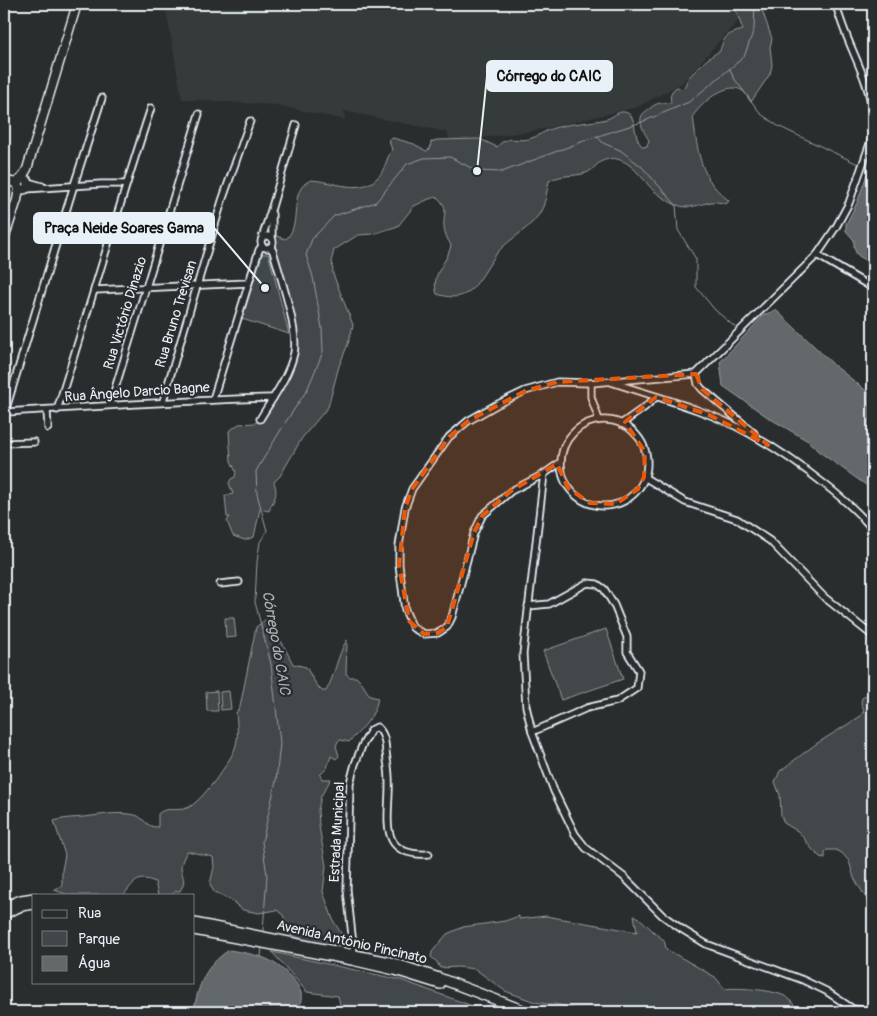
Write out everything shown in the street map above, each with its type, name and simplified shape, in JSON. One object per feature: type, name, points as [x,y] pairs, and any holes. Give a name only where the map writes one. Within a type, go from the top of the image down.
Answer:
[{"type":"main road","points":[[4,238],[23,184],[77,4]]},
{"type":"main road","points":[[4,181],[23,184]]},
{"type":"main road","points":[[4,907],[32,898]]},
{"type":"main road","points":[[4,914],[21,906],[32,904]]},
{"type":"main road","name":"Avenida Antônio Pincinato","points":[[195,923],[354,954],[422,972],[528,1012]]},
{"type":"main road","name":"Avenida Antônio Pincinato","points":[[195,930],[395,970],[434,982],[512,1012]]},
{"type":"street","points":[[836,4],[851,47],[862,70],[868,89],[873,117]]},
{"type":"street","points":[[864,81],[873,89]]},
{"type":"street","points":[[5,412],[102,98]]},
{"type":"street","points":[[57,410],[151,108]]},
{"type":"street","name":"Rua Victório Dinazio","points":[[110,405],[199,114]]},
{"type":"street","name":"Rua Bruno Trevisan","points":[[163,401],[222,201],[250,121]]},
{"type":"street","points":[[214,399],[248,283],[262,246],[260,242],[296,125]]},
{"type":"street","points":[[561,462],[544,474],[511,490],[482,516],[474,533],[452,617],[447,627],[438,633],[424,634],[413,628],[402,598],[399,566],[399,546],[405,508],[412,489],[449,437],[468,421],[503,401],[525,391],[558,382],[609,382],[696,374],[817,255],[836,227],[849,203],[873,135]]},
{"type":"street","points":[[23,184],[44,187],[126,184]]},
{"type":"street","points":[[270,247],[273,244],[272,207]]},
{"type":"street","points":[[262,238],[268,236],[272,238]]},
{"type":"street","points":[[262,246],[270,247]]},
{"type":"street","points":[[260,419],[289,369],[294,354],[295,342],[285,294],[273,251],[270,247]]},
{"type":"street","points":[[817,255],[873,288]]},
{"type":"street","points":[[95,290],[248,283]]},
{"type":"street","points":[[696,374],[698,384],[702,389],[768,445]]},
{"type":"street","points":[[609,382],[709,415],[746,432],[810,473],[843,499],[873,530]]},
{"type":"street","points":[[591,383],[591,397],[599,420]]},
{"type":"street","points":[[621,424],[656,397]]},
{"type":"street","name":"Rua Ângelo Darcio Bagne","points":[[5,412],[47,411],[163,401],[273,398]]},
{"type":"street","points":[[47,411],[48,428]]},
{"type":"street","points":[[599,420],[621,424],[632,431],[643,446],[647,465],[644,477],[638,489],[628,498],[616,504],[603,506],[590,504],[568,488],[562,476],[561,462],[563,450],[572,434],[587,424],[599,420]]},
{"type":"street","points":[[4,443],[34,442]]},
{"type":"street","points":[[544,474],[523,654],[526,706],[532,732],[554,791],[575,834],[586,848],[624,877],[662,915],[682,930],[706,944],[803,980],[826,991],[853,1009],[863,1012],[873,1011]]},
{"type":"street","points":[[644,477],[685,502],[737,520],[759,534],[781,552],[824,597],[873,636]]},
{"type":"street","points":[[219,584],[239,582]]},
{"type":"street","points":[[528,606],[549,604],[587,583],[597,584],[604,588],[627,637],[627,652],[639,671],[637,688],[617,701],[587,708],[532,732]]},
{"type":"street","name":"Estrada Municipal","points":[[354,954],[347,889],[350,783],[362,746],[371,730],[377,727],[382,731],[390,779],[387,826],[393,843],[401,850],[414,855],[429,854]]},
{"type":"highlighted area","points":[[696,374],[702,389],[768,445],[709,415],[656,397],[625,422],[645,452],[644,477],[638,489],[616,504],[590,503],[568,488],[557,464],[511,491],[482,516],[474,533],[447,627],[438,633],[424,634],[409,621],[399,565],[405,508],[412,489],[449,437],[468,421],[525,391],[557,382]]},
{"type":"shaded area","points":[[165,4],[741,4],[742,16],[682,83],[637,107],[539,130],[451,142],[447,132],[344,111],[345,120],[276,105],[182,99]]},
{"type":"green space","points":[[733,4],[760,4],[772,39],[770,47],[772,65],[770,74],[751,102],[744,92],[730,88],[708,99],[693,116],[698,152],[707,177],[714,187],[729,201],[726,204],[713,202],[690,207],[677,205],[654,191],[627,163],[613,159],[605,160],[586,173],[558,177],[549,181],[543,207],[534,221],[502,247],[471,290],[456,297],[437,294],[435,287],[437,275],[451,245],[444,230],[445,208],[437,197],[414,206],[398,226],[373,234],[358,235],[334,250],[332,258],[333,274],[353,325],[328,407],[302,438],[280,476],[274,482],[275,498],[269,511],[260,509],[254,537],[245,540],[233,536],[227,521],[230,517],[227,517],[225,496],[233,494],[229,483],[235,477],[236,472],[231,461],[229,431],[239,424],[255,423],[262,419],[277,397],[295,344],[290,327],[287,291],[271,244],[276,236],[286,239],[291,233],[299,191],[304,185],[311,180],[355,187],[371,183],[382,171],[392,150],[389,140],[393,138],[414,144],[426,151],[430,149],[431,142],[437,140],[480,139],[497,147],[505,141],[529,139],[554,128],[607,119],[624,112],[632,117],[639,143],[643,147],[647,146],[649,140],[641,124],[643,113],[656,104],[671,103],[673,90],[677,87],[682,89],[689,77],[698,68],[720,51],[727,36],[743,30]]},
{"type":"green space","points":[[262,254],[268,254],[269,256],[289,334],[242,319]]},
{"type":"green space","points":[[269,617],[293,664],[306,667],[322,691],[326,691],[329,685],[347,640],[346,674],[350,677],[356,677],[370,696],[378,698],[371,717],[359,732],[349,742],[338,741],[336,746],[339,756],[336,759],[331,756],[327,768],[320,775],[322,779],[331,779],[321,796],[318,810],[326,866],[323,892],[334,922],[341,933],[348,938],[348,943],[343,947],[330,946],[291,935],[283,915],[277,910],[259,913],[243,910],[230,900],[214,892],[210,884],[214,867],[213,857],[187,851],[181,865],[183,884],[180,891],[176,891],[173,894],[158,894],[155,882],[145,879],[134,883],[125,894],[66,894],[54,890],[62,885],[65,855],[54,821],[108,814],[124,814],[138,816],[151,826],[158,827],[158,814],[165,810],[183,809],[193,805],[214,781],[228,762],[236,744],[236,713],[240,707],[256,627]]},
{"type":"green space","points":[[225,618],[234,618],[236,637],[226,638]]},
{"type":"green space","points":[[606,629],[623,679],[561,700],[543,651]]},
{"type":"green space","points":[[217,691],[218,711],[207,711],[206,692]]},
{"type":"green space","points":[[229,691],[231,709],[221,710],[220,692]]},
{"type":"green space","points":[[873,692],[873,921],[869,903],[854,878],[849,861],[842,853],[836,850],[827,850],[825,858],[820,857],[799,832],[784,823],[781,816],[780,795],[775,782],[780,771],[816,744],[861,716],[864,710],[861,703],[862,698]]},
{"type":"green space","points":[[634,915],[664,940],[666,949],[715,977],[725,989],[748,989],[776,993],[788,998],[797,1008],[806,1012],[587,1012],[555,1004],[535,1002],[505,991],[475,969],[458,967],[440,968],[431,957],[432,952],[447,934],[463,927],[505,921],[519,916],[519,919],[546,916],[637,932]]},
{"type":"green space","points":[[272,952],[401,980],[489,1012],[342,1012],[338,996],[307,992]]},
{"type":"water","points":[[873,157],[873,262],[858,255],[854,240],[846,231],[846,224],[857,203]]},
{"type":"water","points":[[776,310],[835,366],[873,396],[873,490],[818,451],[808,441],[769,418],[723,386],[720,362],[764,315]]},
{"type":"water","points":[[229,950],[264,958],[286,972],[296,983],[301,993],[297,1012],[193,1012],[201,984],[208,970],[213,963]]},
{"type":"waterway","name":"Córrego do CAIC","points":[[285,423],[307,390],[323,352],[322,328],[313,277],[306,255],[312,239],[334,216],[376,202],[407,164],[424,158],[450,157],[477,171],[502,172],[589,139],[642,122],[689,102],[744,57],[754,29],[755,4]]},
{"type":"waterway","points":[[730,69],[733,77],[761,114],[778,126],[858,164]]},
{"type":"waterway","points":[[597,136],[603,143],[620,150],[642,167],[676,205],[678,230],[696,259],[696,287],[715,310],[736,328]]},
{"type":"waterway","name":"Córrego do CAIC","points":[[263,930],[267,875],[262,842],[276,781],[280,743],[271,664],[255,602],[260,542],[267,531],[257,494],[256,471],[282,428]]},
{"type":"waterway","points":[[261,957],[262,947]]},
{"type":"place","name":"Córrego do CAIC","points":[[477,171]]},
{"type":"place","name":"Praça Neide Soares Gama","points":[[265,288]]}]
